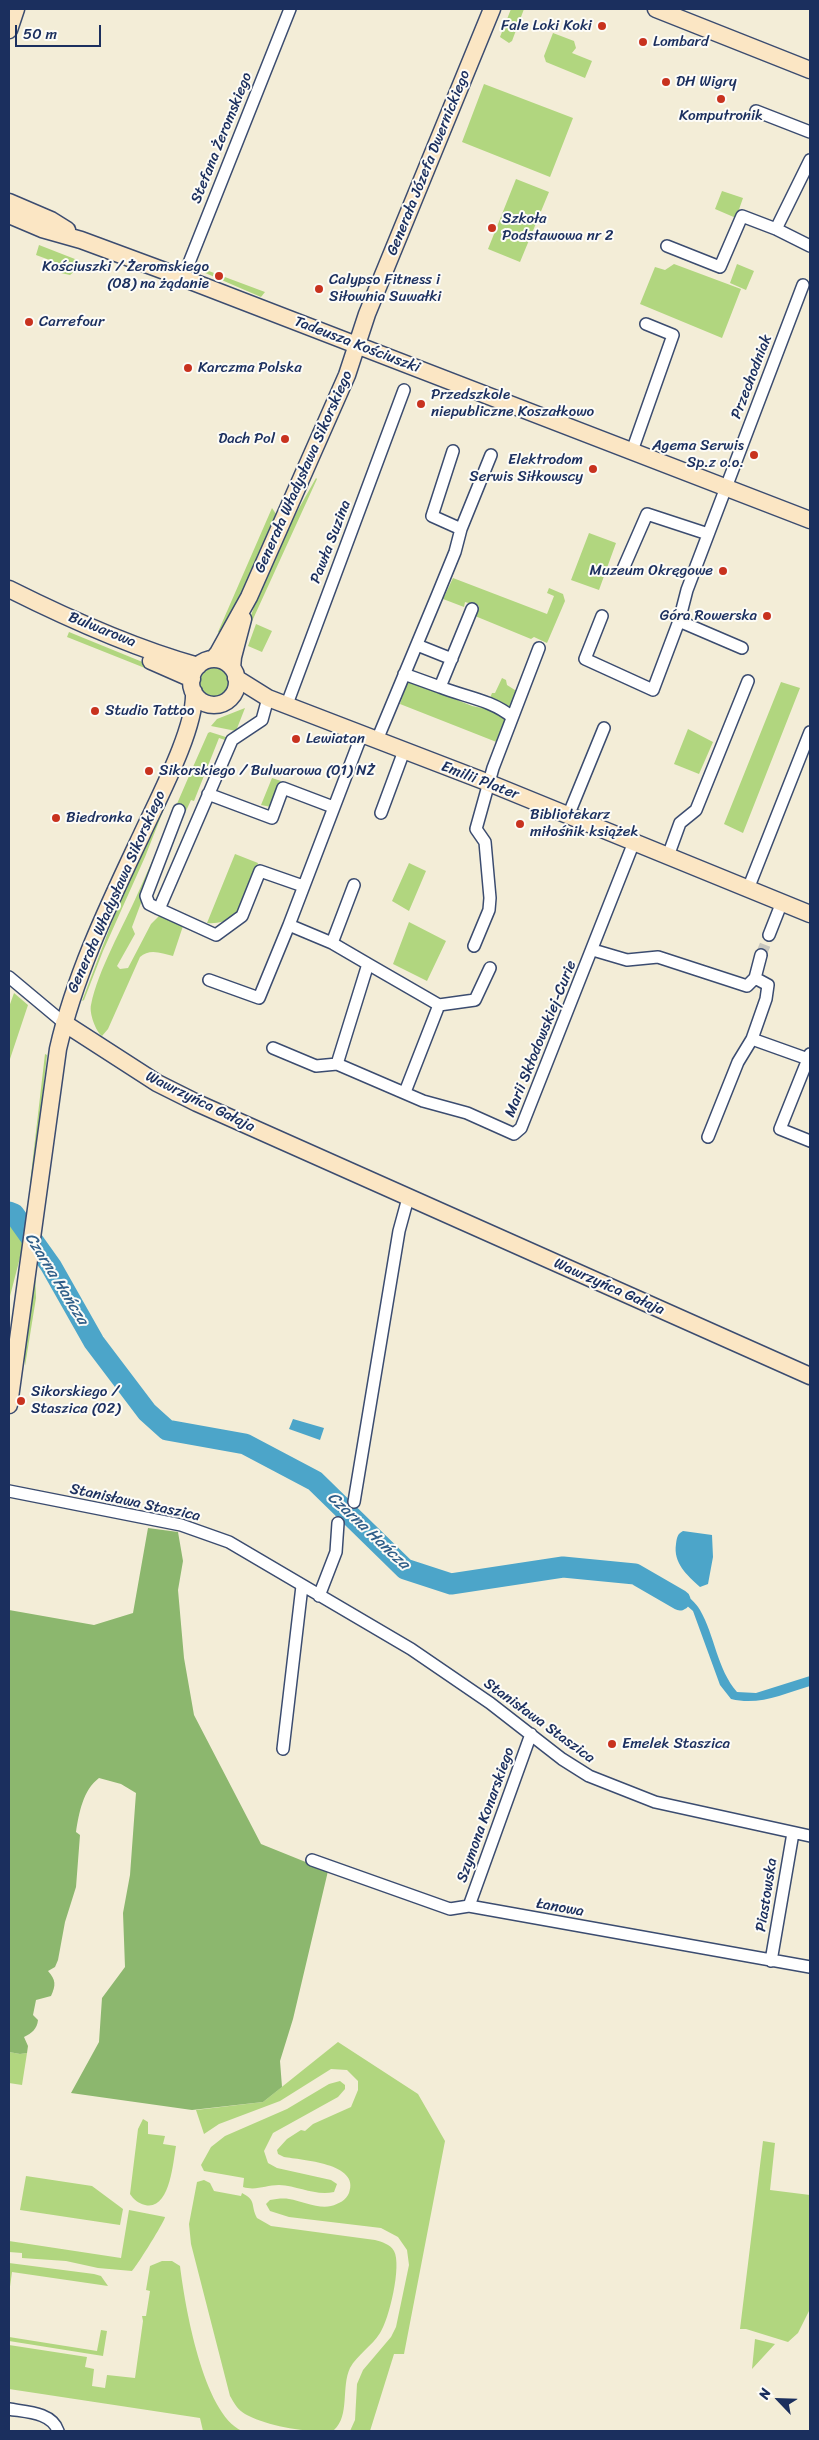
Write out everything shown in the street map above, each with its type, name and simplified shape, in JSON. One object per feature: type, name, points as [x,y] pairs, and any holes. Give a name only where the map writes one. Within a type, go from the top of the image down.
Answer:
[{"type":"street","points":[[9,30],[16,9]]},
{"type":"street","name":"Stefana Żeromskiego","points":[[184,278],[290,9]]},
{"type":"street","name":"Generała Józefa Dwernickiego","points":[[357,346],[388,261],[492,9]]},
{"type":"street","points":[[656,9],[810,70]]},
{"type":"street","points":[[756,111],[810,132]]},
{"type":"street","points":[[776,228],[810,160]]},
{"type":"street","name":"Tadeusza Kościuszki","points":[[9,202],[51,220],[81,240]]},
{"type":"street","name":"Tadeusza Kościuszki","points":[[9,215],[42,229],[81,240],[184,278],[810,520]]},
{"type":"street","points":[[667,246],[720,266],[742,216],[776,228],[810,246]]},
{"type":"street","name":"Przechodniak","points":[[602,616],[585,659],[653,690],[679,621],[687,590],[803,285]]},
{"type":"street","points":[[632,451],[673,335],[646,324]]},
{"type":"street","name":"Generała Władysława Sikorskiego","points":[[9,1405],[58,1049],[70,999],[97,934],[173,767],[194,704],[199,674],[218,653],[249,597],[344,384],[357,346]]},
{"type":"street","name":"Pawła Suzina","points":[[287,704],[404,390]]},
{"type":"street","points":[[453,451],[432,516],[461,529]]},
{"type":"street","points":[[209,980],[258,998],[289,925],[332,807],[404,674],[455,552],[461,529],[491,455]]},
{"type":"street","points":[[623,569],[647,514],[708,534]]},
{"type":"street","name":"Bulwarowa","points":[[9,589],[70,617],[176,660],[199,674]]},
{"type":"street","name":"Generała Władysława Sikorskiego","points":[[234,673],[233,657],[249,597]]},
{"type":"street","name":"Bulwarowa","points":[[9,600],[199,674]]},
{"type":"street","points":[[440,687],[472,609]]},
{"type":"street","points":[[679,621],[742,648]]},
{"type":"street","points":[[417,645],[452,658]]},
{"type":"street","points":[[474,946],[477,929],[489,910],[490,898],[485,842],[476,829],[489,783],[539,648]]},
{"type":"street","points":[[224,661],[234,673],[236,688],[230,698],[215,704],[202,701],[199,674],[224,661]]},
{"type":"street","name":"Emilii Plater","points":[[234,673],[268,698]]},
{"type":"street","points":[[404,674],[466,697],[490,702],[502,708],[512,717]]},
{"type":"street","points":[[668,856],[680,823],[696,810],[748,681]]},
{"type":"street","name":"Emilii Plater","points":[[230,698],[268,698],[287,704],[489,783],[810,914]]},
{"type":"street","points":[[159,909],[232,740],[262,720],[268,698]]},
{"type":"street","name":"Generała Władysława Sikorskiego","points":[[173,767],[205,714],[215,704]]},
{"type":"street","points":[[568,816],[604,728]]},
{"type":"street","points":[[748,889],[810,732]]},
{"type":"street","points":[[381,813],[404,751]]},
{"type":"street","points":[[208,794],[272,818],[283,788],[332,807]]},
{"type":"street","points":[[179,810],[146,896],[149,904],[216,935],[242,916],[260,871],[303,886]]},
{"type":"street","name":"Marii Skłodowskiej-Curie","points":[[273,1048],[316,1066],[337,1064],[423,1101],[468,1113],[514,1134],[521,1128],[593,950],[634,842]]},
{"type":"street","points":[[332,943],[354,885]]},
{"type":"street","points":[[769,935],[782,902]]},
{"type":"street","points":[[289,925],[332,943],[439,1005],[475,1000],[490,968]]},
{"type":"street","points":[[593,950],[627,960],[658,957],[747,986],[755,978],[761,955]]},
{"type":"street","points":[[337,1064],[368,964]]},
{"type":"street","name":"Wawrzyńca Gałaja","points":[[9,977],[64,1023],[156,1084],[810,1376]]},
{"type":"street","points":[[708,1137],[738,1062],[752,1039],[766,999],[768,985],[755,978]]},
{"type":"street","points":[[405,1092],[439,1005]]},
{"type":"street","points":[[752,1039],[809,1056],[780,1129],[810,1141]]},
{"type":"street","points":[[354,1502],[399,1231],[408,1198]]},
{"type":"street","name":"Stanisława Staszica","points":[[9,1492],[181,1525],[229,1542],[411,1648],[531,1734],[562,1759],[589,1776],[633,1795],[810,1836]]},
{"type":"street","points":[[319,1596],[336,1552],[338,1523]]},
{"type":"street","points":[[283,1749],[302,1586]]},
{"type":"street","name":"Szymona Konarskiego","points":[[469,1906],[531,1734]]},
{"type":"street","name":"Piastowska","points":[[771,1961],[793,1833]]},
{"type":"street","name":"Łanowa","points":[[312,1860],[450,1909],[469,1906],[810,1967]]},
{"type":"street","points":[[9,2409],[44,2415],[57,2427],[58,2431]]},
{"type":"green space","points":[[511,9],[524,9],[512,41],[509,43],[500,37]]},
{"type":"green space","points":[[553,33],[574,41],[576,48],[572,53],[592,61],[585,78],[546,62],[544,56]]},
{"type":"green space","points":[[484,84],[573,118],[550,177],[462,142]]},
{"type":"green space","points":[[516,179],[549,192],[520,262],[488,249]]},
{"type":"green space","points":[[722,191],[743,198],[736,218],[715,209]]},
{"type":"green space","points":[[39,245],[80,261],[77,269],[70,275],[61,273],[63,265],[36,255]]},
{"type":"green space","points":[[674,264],[741,289],[722,338],[640,304],[655,267],[665,270]]},
{"type":"green space","points":[[737,264],[754,271],[746,290],[730,283]]},
{"type":"green space","points":[[198,267],[265,292],[261,297],[203,272]]},
{"type":"green space","points":[[316,478],[243,641],[259,591],[289,526]]},
{"type":"green space","points":[[272,508],[276,514],[275,519],[223,635],[218,632]]},
{"type":"green space","points":[[589,533],[616,543],[599,590],[571,580]]},
{"type":"green space","points":[[453,578],[547,614],[554,596],[547,593],[549,588],[563,594],[565,601],[547,643],[534,637],[531,639],[475,616],[479,606],[465,602],[464,607],[443,599]]},
{"type":"green space","points":[[256,624],[272,631],[262,652],[248,646]]},
{"type":"green space","points":[[69,632],[167,672],[165,676],[67,637]]},
{"type":"green space","points":[[215,660],[227,664],[233,670],[237,682],[233,694],[227,700],[215,704],[203,700],[197,694],[193,682],[197,670],[203,664]]},
{"type":"green space","points":[[502,678],[506,680],[507,685],[518,692],[499,743],[400,704],[408,680],[472,706],[482,708],[489,701],[492,693],[495,693]]},
{"type":"green space","points":[[781,682],[800,688],[743,833],[724,824]]},
{"type":"green space","points":[[245,708],[236,731],[211,726],[217,719]]},
{"type":"green space","points":[[688,729],[713,742],[699,774],[674,764]]},
{"type":"green space","points":[[208,733],[229,738],[228,741],[219,738],[194,801],[191,800],[186,811],[176,806]]},
{"type":"green space","points":[[272,778],[281,781],[271,807],[261,805]]},
{"type":"green space","points":[[167,801],[145,857],[82,1001],[124,890]]},
{"type":"green space","points":[[176,806],[141,894],[141,903],[132,927],[135,934],[117,966],[120,969],[128,968],[151,924],[161,914],[184,923],[173,956],[151,952],[140,957],[108,1029],[102,1036],[95,1027],[91,1013],[94,992],[105,963]]},
{"type":"green space","points":[[235,854],[258,863],[247,895],[237,912],[229,919],[207,923]]},
{"type":"green space","points":[[409,863],[426,871],[409,911],[392,901]]},
{"type":"green space","points":[[409,922],[446,941],[427,981],[393,964]]},
{"type":"green space","points":[[14,993],[28,1005],[9,1062],[9,1007]]},
{"type":"green space","points":[[45,1054],[47,1055],[31,1197],[30,1183]]},
{"type":"green space","points":[[9,1219],[20,1229],[23,1246],[9,1300]]},
{"type":"green space","points":[[35,1269],[36,1298],[25,1366],[24,1351]]},
{"type":"green space","points":[[148,1528],[178,1532],[183,1561],[178,1590],[184,1658],[194,1715],[261,1844],[328,1871],[293,2019],[280,2061],[282,2087],[263,2102],[192,2110],[71,2093],[99,2042],[102,1998],[125,1967],[123,1913],[130,1875],[136,1793],[121,1784],[99,1778],[85,1795],[79,1817],[76,1832],[80,1835],[76,1887],[65,1922],[58,1960],[55,1967],[48,1971],[54,1980],[54,1989],[51,1996],[36,2000],[33,2015],[38,2020],[37,2026],[24,2037],[28,2046],[27,2053],[9,2052],[9,1610],[94,1625],[133,1613]]},
{"type":"green space","points":[[338,2042],[418,2094],[445,2141],[404,2354],[394,2354],[370,2431],[350,2431],[355,2420],[357,2384],[363,2370],[391,2337],[396,2327],[409,2265],[407,2250],[398,2237],[381,2228],[289,2217],[270,2211],[266,2204],[270,2200],[284,2199],[326,2207],[337,2204],[346,2198],[349,2193],[350,2183],[346,2175],[338,2169],[315,2162],[284,2157],[278,2154],[277,2150],[287,2139],[301,2130],[305,2131],[313,2124],[351,2107],[358,2090],[358,2081],[347,2070],[331,2069],[280,2101],[219,2124],[204,2134],[196,2110],[263,2102]]},
{"type":"green space","points":[[9,2052],[27,2053],[22,2085],[9,2083]]},
{"type":"green space","points":[[340,2081],[345,2085],[345,2089],[338,2097],[273,2133],[264,2151],[268,2163],[277,2168],[331,2180],[337,2184],[334,2192],[320,2193],[279,2185],[248,2188],[243,2187],[244,2178],[204,2171],[201,2165],[211,2147],[225,2136],[287,2109],[329,2084]]},
{"type":"green space","points":[[143,2119],[148,2122],[148,2134],[165,2136],[163,2144],[176,2146],[169,2184],[160,2201],[153,2205],[140,2203],[130,2194],[138,2129]]},
{"type":"green space","points":[[763,2141],[775,2143],[770,2190],[810,2195],[810,2309],[798,2333],[788,2342],[746,2329],[740,2329]]},
{"type":"green space","points":[[26,2176],[92,2186],[123,2209],[120,2225],[20,2210]]},
{"type":"green space","points":[[204,2180],[210,2183],[214,2191],[241,2196],[242,2193],[250,2198],[257,2218],[271,2226],[375,2240],[388,2245],[394,2251],[396,2258],[395,2280],[384,2326],[377,2338],[350,2368],[347,2376],[342,2417],[334,2430],[301,2430],[264,2422],[243,2412],[236,2406],[230,2396],[191,2244],[189,2224],[197,2182]]},
{"type":"green space","points":[[129,2210],[165,2217],[150,2245],[132,2271],[98,2268],[66,2261],[22,2258],[22,2253],[9,2252],[9,2241],[121,2258]]},
{"type":"green space","points":[[162,2261],[172,2261],[180,2266],[186,2306],[198,2357],[207,2381],[217,2403],[228,2420],[242,2431],[203,2431],[200,2418],[9,2389],[9,2345],[87,2357],[85,2367],[94,2369],[92,2386],[105,2388],[107,2375],[135,2378],[143,2321],[142,2316],[146,2316],[150,2291],[146,2290],[150,2266]]},
{"type":"green space","points":[[9,2263],[94,2274],[101,2276],[108,2286],[12,2272],[9,2294]]},
{"type":"green space","points":[[101,2330],[107,2331],[103,2356],[9,2341],[9,2337],[97,2351]]},
{"type":"green space","points":[[755,2339],[775,2344],[752,2369]]},
{"type":"water","points":[[293,1419],[324,1428],[320,1440],[289,1429]]},
{"type":"water","points":[[683,1531],[712,1535],[713,1557],[708,1584],[700,1587],[679,1563],[676,1544],[678,1535]]},
{"type":"water","points":[[655,1580],[692,1600],[700,1610],[720,1663],[737,1692],[756,1693],[810,1676],[810,1686],[761,1700],[741,1701],[731,1699],[720,1685],[693,1611],[685,1604],[657,1588]]},
{"type":"waterway","name":"Czarna Hańcza","points":[[9,1212],[14,1214],[51,1266],[94,1342],[147,1412],[167,1430],[245,1444],[315,1481],[405,1569],[451,1584],[563,1567],[635,1574],[680,1600]]},
{"type":"tunnel","points":[[761,955],[769,935]]},
{"type":"place","name":"Fale Loki Koki","points":[[602,26]]},
{"type":"place","name":"Lombard","points":[[643,42]]},
{"type":"place","name":"DH Wigry","points":[[666,82]]},
{"type":"place","name":"Komputronik","points":[[721,99]]},
{"type":"place","name":"Szkoła Podstawowa nr 2","points":[[492,228]]},
{"type":"place","name":"Kościuszki / Żeromskiego (08) na żądanie","points":[[219,276]]},
{"type":"place","name":"Calypso Fitness i Siłownia Suwałki","points":[[319,289]]},
{"type":"place","name":"Carrefour","points":[[29,322]]},
{"type":"place","name":"Karczma Polska","points":[[188,368]]},
{"type":"place","name":"Przedszkole niepubliczne Koszałkowo","points":[[421,404]]},
{"type":"place","name":"Dach Pol","points":[[285,439]]},
{"type":"place","name":"Agema Serwis Sp.z o.o.","points":[[754,455]]},
{"type":"place","name":"Elektrodom Serwis Siłkowscy","points":[[593,469]]},
{"type":"place","name":"Muzeum Okręgowe","points":[[723,571]]},
{"type":"place","name":"Góra Rowerska","points":[[767,616]]},
{"type":"place","name":"Studio Tattoo","points":[[95,711]]},
{"type":"place","name":"Lewiatan","points":[[296,739]]},
{"type":"place","name":"Sikorskiego / Bulwarowa (01) NŻ","points":[[149,771]]},
{"type":"place","name":"Biedronka","points":[[56,818]]},
{"type":"place","name":"Bibliotekarz miłośnik książek","points":[[520,824]]},
{"type":"place","name":"Sikorskiego / Staszica (02)","points":[[21,1401]]},
{"type":"place","name":"Emelek Staszica","points":[[612,1744]]}]
